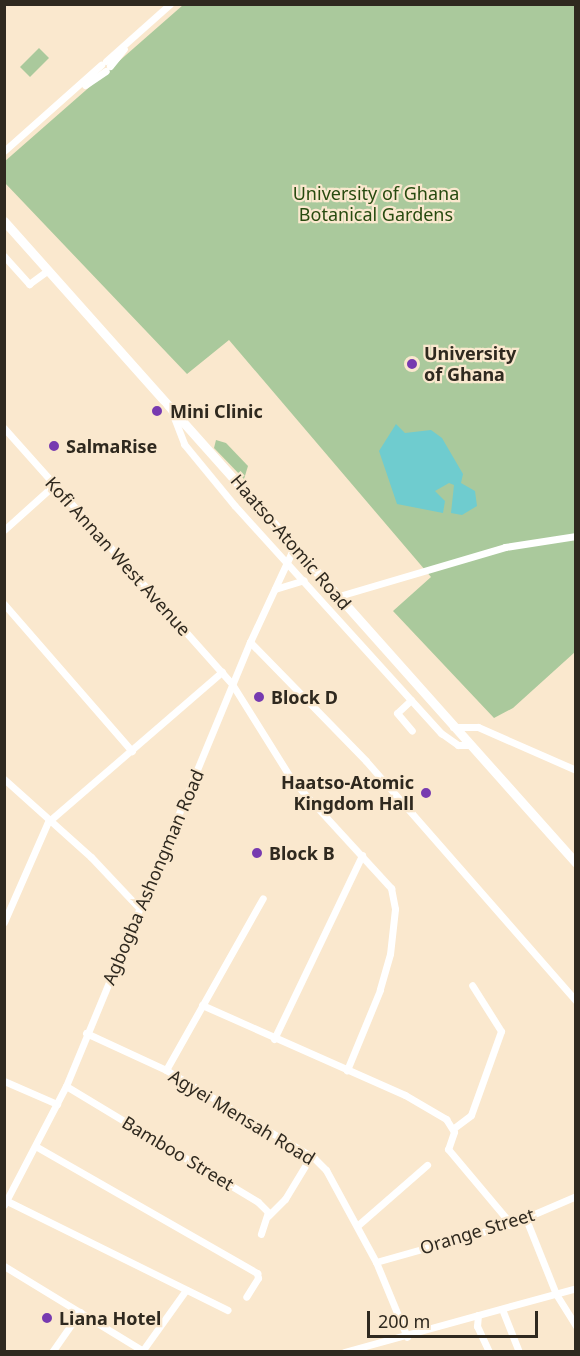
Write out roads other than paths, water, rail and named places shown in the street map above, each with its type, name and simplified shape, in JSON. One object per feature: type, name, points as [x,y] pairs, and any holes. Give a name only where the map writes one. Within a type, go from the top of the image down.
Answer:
[{"type":"main road","name":"Haatso-Atomic Road","points":[[6,227],[48,270],[295,545],[453,727],[576,863]]},
{"type":"street","points":[[4,152],[106,66],[170,4]]},
{"type":"street","points":[[4,256],[29,284],[48,270]]},
{"type":"street","points":[[170,407],[192,456],[447,739],[470,745]]},
{"type":"street","name":"Kofi Annan West Avenue","points":[[4,428],[222,672],[232,684],[292,780],[391,888],[395,909],[380,990],[346,1070]]},
{"type":"street","points":[[4,530],[55,484]]},
{"type":"street","points":[[339,596],[505,547],[576,536]]},
{"type":"street","name":"Agbogba Ashongman Road","points":[[6,1203],[37,1147],[66,1086],[232,684],[295,545]]},
{"type":"street","points":[[274,590],[304,580]]},
{"type":"street","points":[[4,604],[132,751]]},
{"type":"street","points":[[250,642],[366,761],[576,1002]]},
{"type":"street","points":[[4,922],[6,911],[48,822],[222,672]]},
{"type":"street","points":[[411,700],[397,712],[412,731]]},
{"type":"street","points":[[453,727],[478,727],[576,770]]},
{"type":"street","points":[[4,779],[48,822],[91,857],[140,909]]},
{"type":"street","points":[[274,1039],[362,855]]},
{"type":"street","points":[[166,1070],[263,898]]},
{"type":"street","points":[[472,984],[501,1031],[471,1115],[453,1128],[448,1149],[511,1224]]},
{"type":"street","points":[[202,1005],[274,1039],[405,1095],[446,1119],[453,1128]]},
{"type":"street","name":"Agyei Mensah Road","points":[[86,1033],[166,1070],[311,1156],[326,1170],[376,1262],[407,1337]]},
{"type":"street","points":[[4,1081],[57,1104]]},
{"type":"street","name":"Bamboo Street","points":[[66,1086],[258,1202],[268,1216]]},
{"type":"street","points":[[37,1147],[257,1273],[258,1278],[246,1297]]},
{"type":"street","points":[[261,1234],[268,1216],[285,1199],[311,1156]]},
{"type":"street","points":[[357,1226],[427,1165]]},
{"type":"street","name":"Orange Street","points":[[376,1262],[511,1224],[576,1196]]},
{"type":"street","points":[[6,1203],[228,1310]]},
{"type":"street","points":[[526,1219],[556,1294],[576,1326]]},
{"type":"street","points":[[4,1266],[144,1351],[186,1290]]},
{"type":"street","points":[[344,1352],[407,1337],[576,1288]]},
{"type":"street","points":[[502,1309],[519,1352]]},
{"type":"street","points":[[52,1352],[80,1312]]},
{"type":"street","points":[[478,1316],[477,1326],[489,1352]]},
{"type":"water","points":[[396,424],[405,433],[431,430],[442,438],[463,474],[461,483],[475,491],[477,506],[462,515],[451,513],[454,485],[449,483],[435,491],[445,501],[443,513],[397,504],[379,451]]},
{"type":"place","name":"University of Ghana","points":[[412,364]]},
{"type":"place","name":"Mini Clinic","points":[[157,411]]},
{"type":"place","name":"SalmaRise","points":[[54,446]]},
{"type":"place","name":"Block D","points":[[259,697]]},
{"type":"place","name":"Haatso-Atomic Kingdom Hall","points":[[426,793]]},
{"type":"place","name":"Block B","points":[[257,853]]},
{"type":"place","name":"Liana Hotel","points":[[47,1318]]},
{"type":"park label","name":"University of Ghana Botanical Gardens","points":[[376,204]]}]
